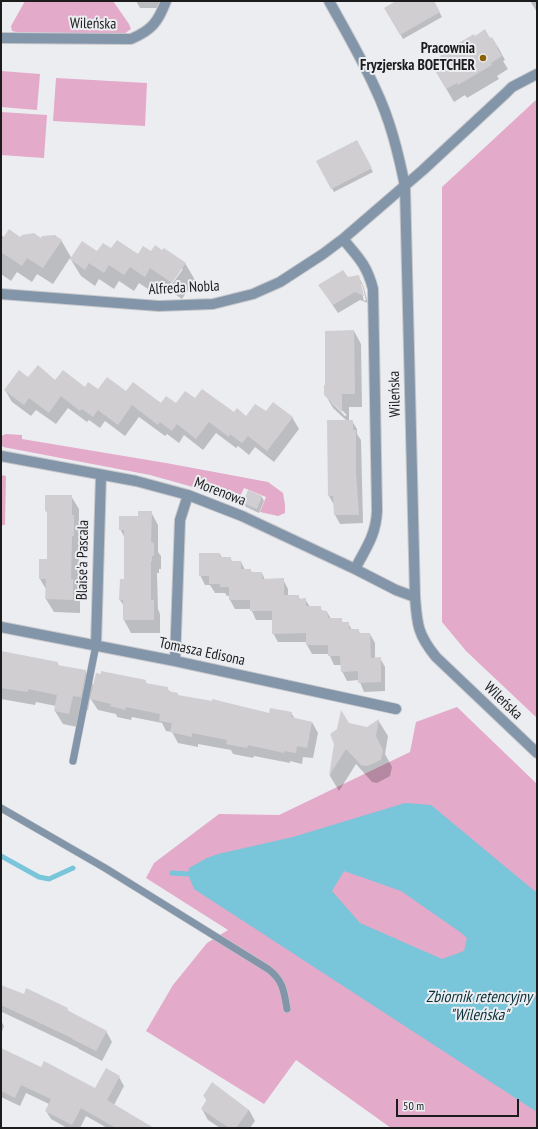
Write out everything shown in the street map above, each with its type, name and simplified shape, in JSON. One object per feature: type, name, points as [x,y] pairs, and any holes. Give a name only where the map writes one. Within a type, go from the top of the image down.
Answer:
[{"type":"street","name":"Wileńska","points":[[1,38],[131,39],[143,34],[155,24],[166,1]]},
{"type":"street","name":"Wileńska","points":[[329,1],[376,89],[388,119],[397,149],[405,186],[415,597],[417,622],[420,633],[427,646],[436,657],[537,753]]},
{"type":"street","name":"Alfreda Nobla","points":[[1,294],[159,306],[213,304],[253,294],[280,282],[323,254],[405,186],[509,90],[537,74]]},
{"type":"street","name":"Wileńska","points":[[342,238],[363,263],[369,274],[373,289],[377,511],[376,525],[371,539],[355,569]]},
{"type":"street","name":"Morenowa","points":[[1,456],[136,481],[188,495],[242,516],[396,590],[415,597]]},
{"type":"street","name":"Blaise'a Pascala","points":[[96,645],[101,475]]},
{"type":"street","points":[[175,661],[180,520],[188,495]]},
{"type":"street","name":"Tomasza Edisona","points":[[1,627],[175,661],[396,710]]},
{"type":"lane","points":[[73,761],[96,645]]},
{"type":"lane","points":[[1,808],[101,866],[268,969],[275,974],[281,983],[285,994],[287,1009]]},
{"type":"shaded area","points":[[25,1],[113,1],[131,29],[124,34],[12,31],[11,26]]},
{"type":"shaded area","points":[[1,71],[40,74],[37,110],[1,107]]},
{"type":"shaded area","points":[[56,78],[147,83],[145,126],[53,121]]},
{"type":"shaded area","points":[[537,99],[537,718],[466,651],[442,622],[442,187]]},
{"type":"shaded area","points":[[1,112],[47,115],[44,158],[1,155]]},
{"type":"shaded area","points":[[6,434],[22,435],[22,439],[268,482],[283,493],[285,513],[278,516],[260,512],[266,497],[244,488],[237,503],[200,489],[150,475],[3,447],[1,444],[1,436]]},
{"type":"shaded area","points":[[1,475],[6,476],[5,525],[1,525]]},
{"type":"shaded area","points":[[457,707],[537,784],[537,1128],[391,1128],[296,1060],[264,1104],[146,1031],[173,985],[207,943],[228,930],[146,878],[154,863],[219,814],[279,815],[410,752],[416,722]]},
{"type":"water","name":"Zbiornik retencyjny \"Wileńska\"","points":[[405,803],[431,805],[537,893],[537,1112],[194,889],[188,874],[189,868],[207,858],[218,854],[293,837]],"holes":[[[344,871],[401,891],[467,938],[464,951],[442,959],[360,923],[332,891]]]},
{"type":"building","points":[[396,1],[434,1],[440,12],[400,35],[384,8]]},
{"type":"building","points":[[485,29],[490,38],[492,37],[502,56],[491,63],[492,65],[458,85],[457,83],[446,89],[430,62],[441,56],[440,54],[474,34],[475,36]]},
{"type":"building","points":[[357,140],[372,168],[331,189],[316,161]]},
{"type":"building","points":[[9,229],[20,237],[22,235],[34,233],[41,238],[42,236],[55,235],[62,240],[43,268],[27,258],[22,266],[1,252],[1,241]]},
{"type":"building","points":[[117,240],[138,254],[143,246],[151,251],[155,245],[162,250],[164,248],[186,263],[172,283],[150,268],[145,277],[130,267],[124,275],[109,265],[104,273],[89,263],[85,270],[70,259],[82,241],[97,251],[103,243],[111,248]]},
{"type":"building","points":[[343,270],[348,277],[359,275],[364,296],[355,292],[333,305],[318,285]]},
{"type":"building","points":[[354,330],[355,394],[342,394],[342,412],[324,395],[325,331]]},
{"type":"building","points":[[38,365],[55,380],[63,370],[85,387],[88,382],[98,389],[107,377],[126,391],[133,382],[161,403],[166,396],[176,403],[185,391],[195,398],[202,389],[234,412],[237,408],[246,416],[255,404],[266,411],[273,402],[293,417],[267,451],[248,436],[242,443],[230,434],[229,437],[209,422],[196,439],[177,424],[172,431],[160,422],[158,425],[132,405],[118,425],[98,410],[93,417],[82,409],[80,411],[61,396],[49,413],[29,398],[24,405],[4,390],[19,370],[28,377]]},
{"type":"building","points":[[327,420],[353,420],[353,430],[356,430],[356,473],[359,515],[334,515],[333,496],[328,496]]},
{"type":"building","points":[[248,490],[262,496],[257,509],[243,503]]},
{"type":"building","points":[[45,495],[72,495],[72,515],[74,515],[71,579],[73,579],[73,600],[45,599],[46,579],[39,579],[39,559],[47,559],[47,511],[45,511]]},
{"type":"building","points":[[138,511],[152,511],[151,542],[154,543],[154,556],[152,556],[151,561],[151,600],[154,600],[154,620],[123,620],[123,600],[119,600],[120,579],[124,579],[124,530],[119,530],[119,516],[138,516]]},
{"type":"building","points":[[199,553],[220,553],[220,557],[231,557],[231,561],[241,561],[241,569],[251,569],[251,572],[262,572],[262,579],[284,578],[284,595],[299,595],[299,599],[306,598],[306,606],[321,606],[321,610],[327,611],[328,618],[342,618],[342,622],[349,622],[349,629],[359,629],[359,633],[370,633],[371,658],[381,657],[381,682],[358,683],[358,671],[341,672],[340,656],[328,656],[328,645],[306,645],[306,633],[272,634],[272,611],[250,611],[250,600],[229,600],[229,587],[220,587],[220,584],[209,584],[209,576],[199,576]]},
{"type":"building","points":[[1,651],[58,662],[57,665],[86,670],[81,697],[73,696],[69,714],[54,711],[57,695],[28,689],[28,692],[1,688]]},
{"type":"building","points":[[101,671],[146,680],[145,683],[168,687],[168,691],[178,693],[178,695],[212,701],[212,699],[269,713],[270,708],[292,712],[291,717],[312,722],[307,748],[297,746],[296,753],[284,751],[284,753],[248,745],[247,748],[226,744],[227,740],[192,733],[192,737],[170,732],[172,723],[159,721],[160,714],[126,707],[125,710],[110,706],[111,704],[90,699],[96,673],[101,674]]},
{"type":"building","points":[[341,710],[349,723],[367,727],[379,719],[376,736],[383,750],[381,760],[367,766],[361,765],[346,749],[329,776],[334,744],[330,734],[337,729]]},
{"type":"building","points":[[1,985],[24,994],[26,988],[68,1008],[67,1010],[107,1031],[96,1051],[72,1038],[1,1005]]},
{"type":"building","points":[[1,1048],[41,1067],[44,1061],[95,1088],[106,1068],[120,1076],[107,1100],[154,1128],[116,1128],[81,1108],[72,1125],[45,1111],[51,1099],[21,1085],[15,1098],[1,1091]]},
{"type":"building","points":[[212,1082],[249,1110],[236,1128],[229,1128],[201,1109],[207,1099],[203,1096]]},
{"type":"waterway","points":[[1,856],[39,877],[49,879],[73,868]]},
{"type":"waterway","points":[[172,873],[188,874]]},
{"type":"place","name":"Pracownia Fryzjerska BOETCHER","points":[[483,58]]}]
